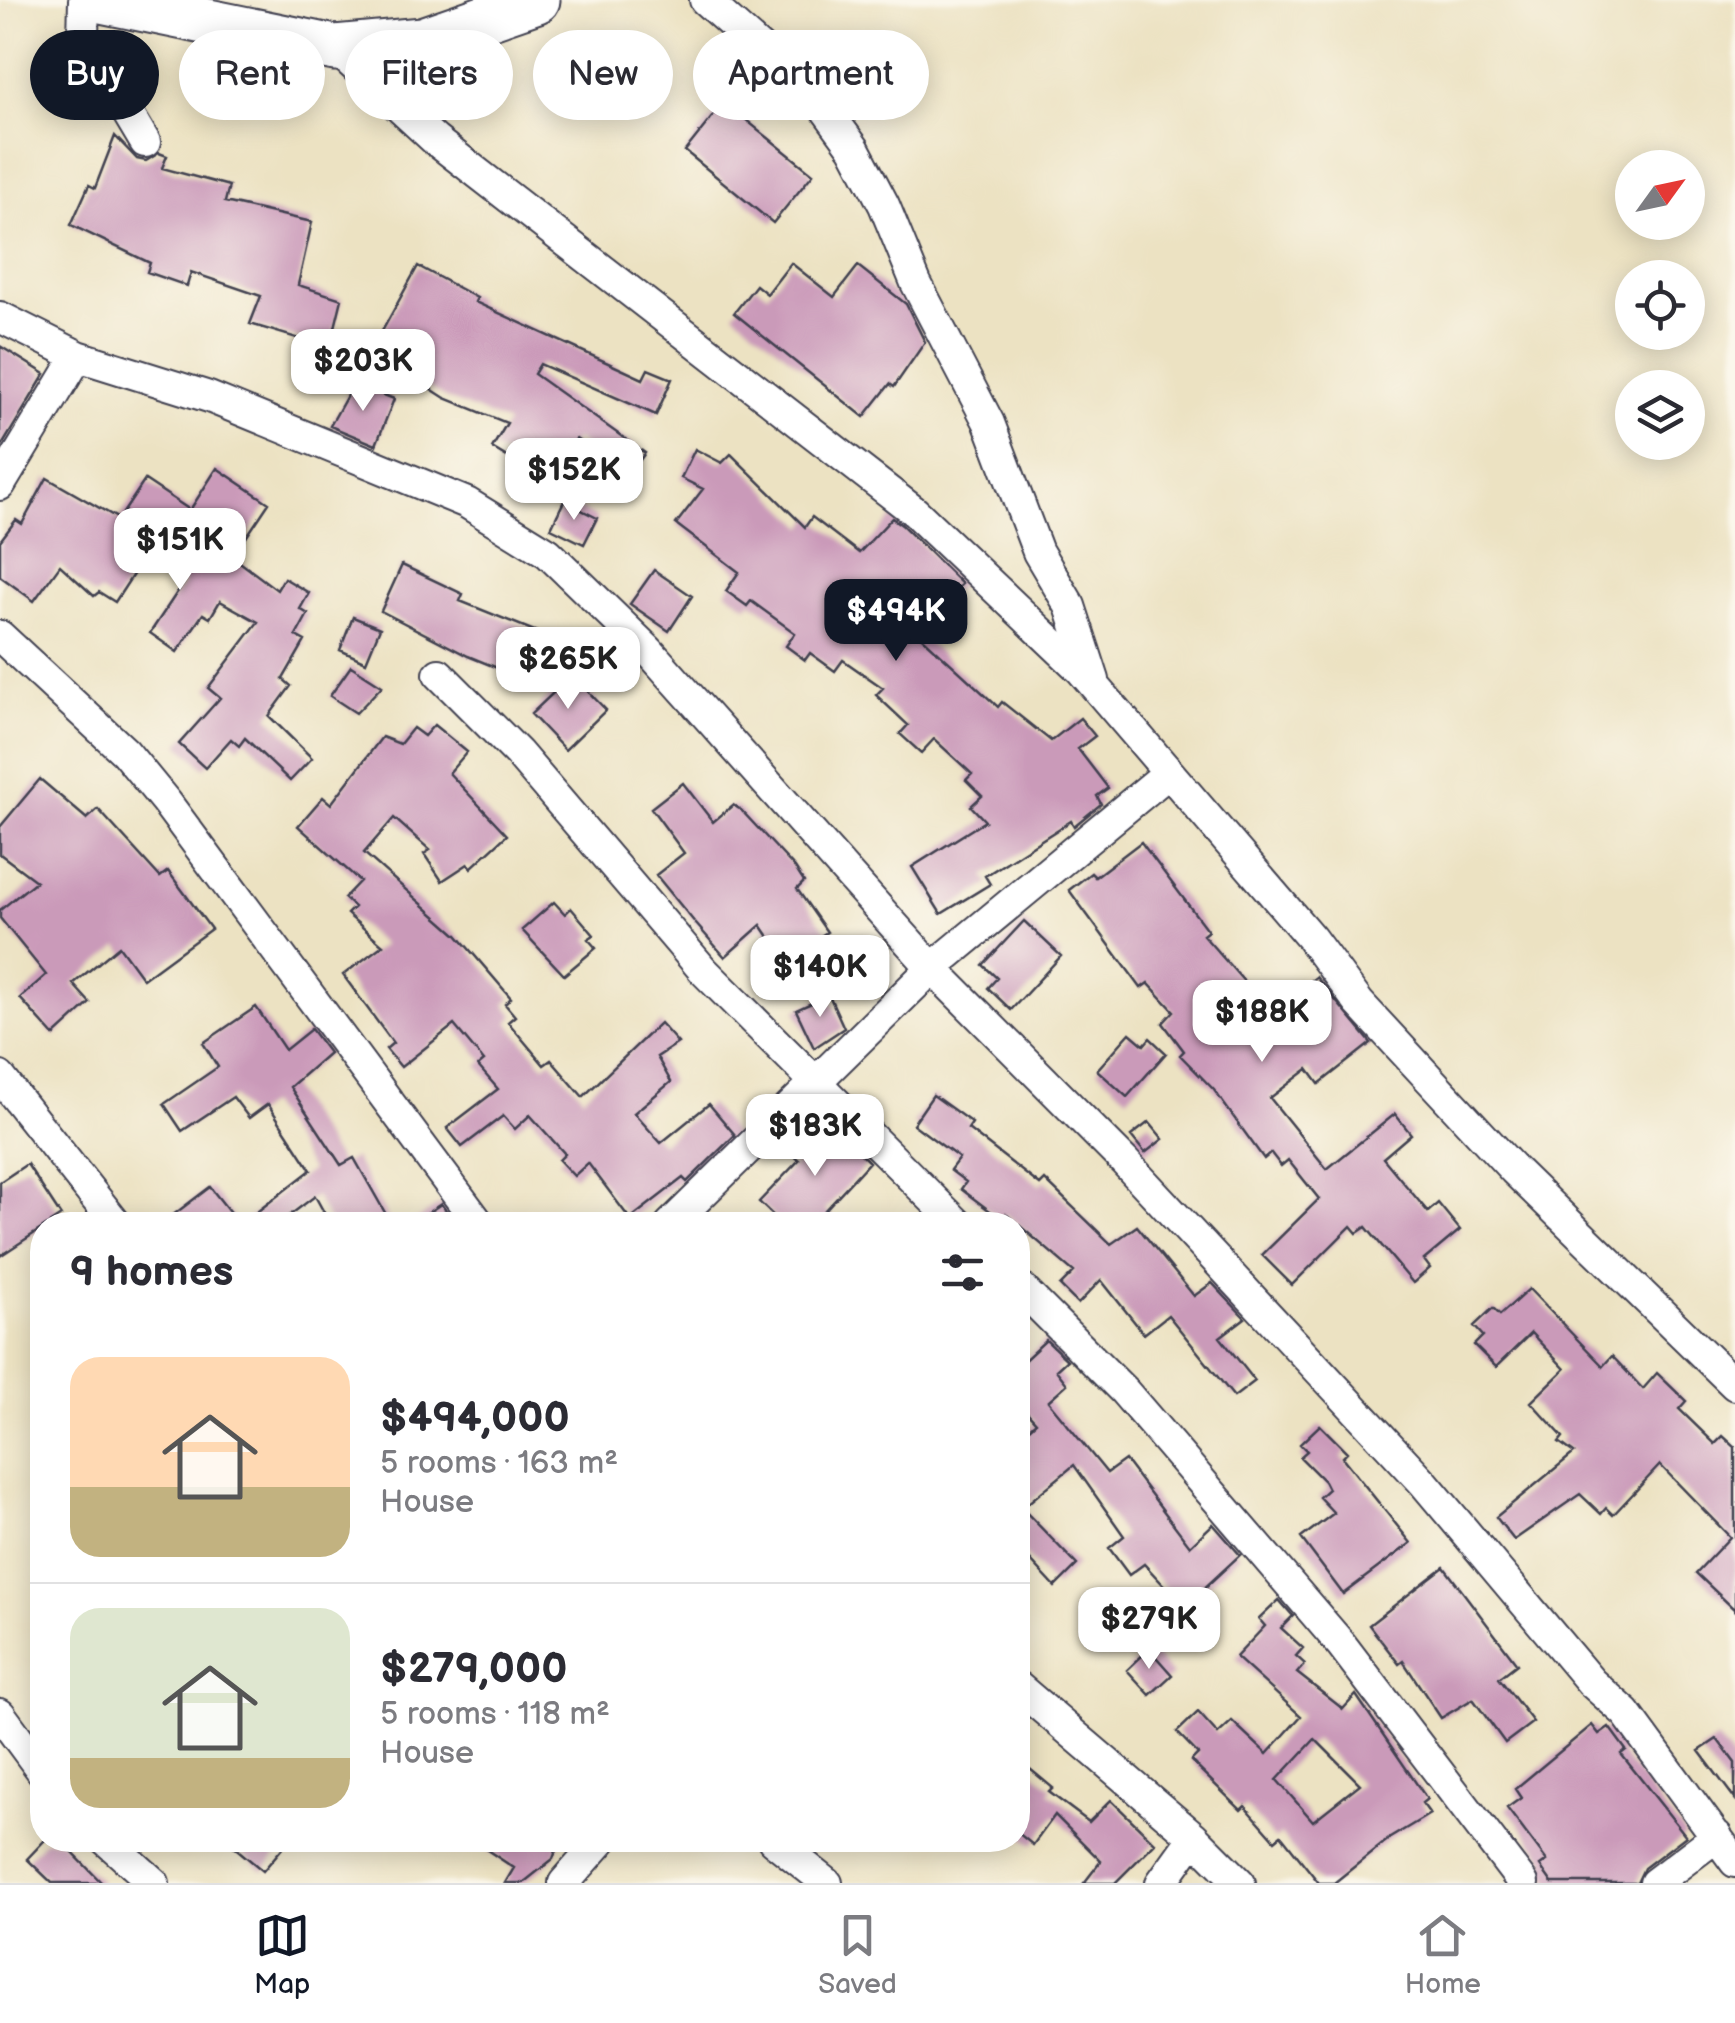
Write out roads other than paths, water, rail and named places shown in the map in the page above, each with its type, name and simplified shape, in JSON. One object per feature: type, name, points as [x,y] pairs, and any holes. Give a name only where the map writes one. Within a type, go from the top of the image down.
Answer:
[{"type":"main road","points":[[101,0],[335,48],[422,40],[509,5]]},
{"type":"street","points":[[84,0],[83,38],[88,50],[146,142]]},
{"type":"street","points":[[705,0],[821,104],[854,148],[884,204],[916,283],[989,423],[1038,552],[1070,606],[1096,687]]},
{"type":"street","points":[[335,48],[435,140],[916,512],[1096,687],[1312,938],[1359,1003],[1488,1142],[1735,1385]]},
{"type":"street","points":[[0,317],[78,356],[209,397],[467,503],[548,554],[649,651],[932,968],[1124,1162],[1424,1483],[1591,1682],[1626,1713],[1735,1862]]},
{"type":"street","points":[[0,485],[78,356]]},
{"type":"street","points":[[0,636],[114,740],[166,802],[470,1212]]},
{"type":"street","points":[[440,674],[518,753],[704,971],[946,1212]]},
{"type":"street","points":[[683,1212],[932,968],[1168,774]]},
{"type":"street","points":[[0,1076],[107,1212]]},
{"type":"street","points":[[1030,1297],[1124,1391],[1341,1644],[1523,1883]]},
{"type":"street","points":[[1030,1697],[1194,1837],[1240,1883]]},
{"type":"street","points":[[0,1714],[30,1755]]},
{"type":"street","points":[[1655,1883],[1718,1836]]},
{"type":"street","points":[[1161,1883],[1194,1837]]},
{"type":"street","points":[[119,1852],[154,1883]]},
{"type":"street","points":[[564,1883],[591,1852]]},
{"type":"street","points":[[789,1852],[827,1883]]}]
